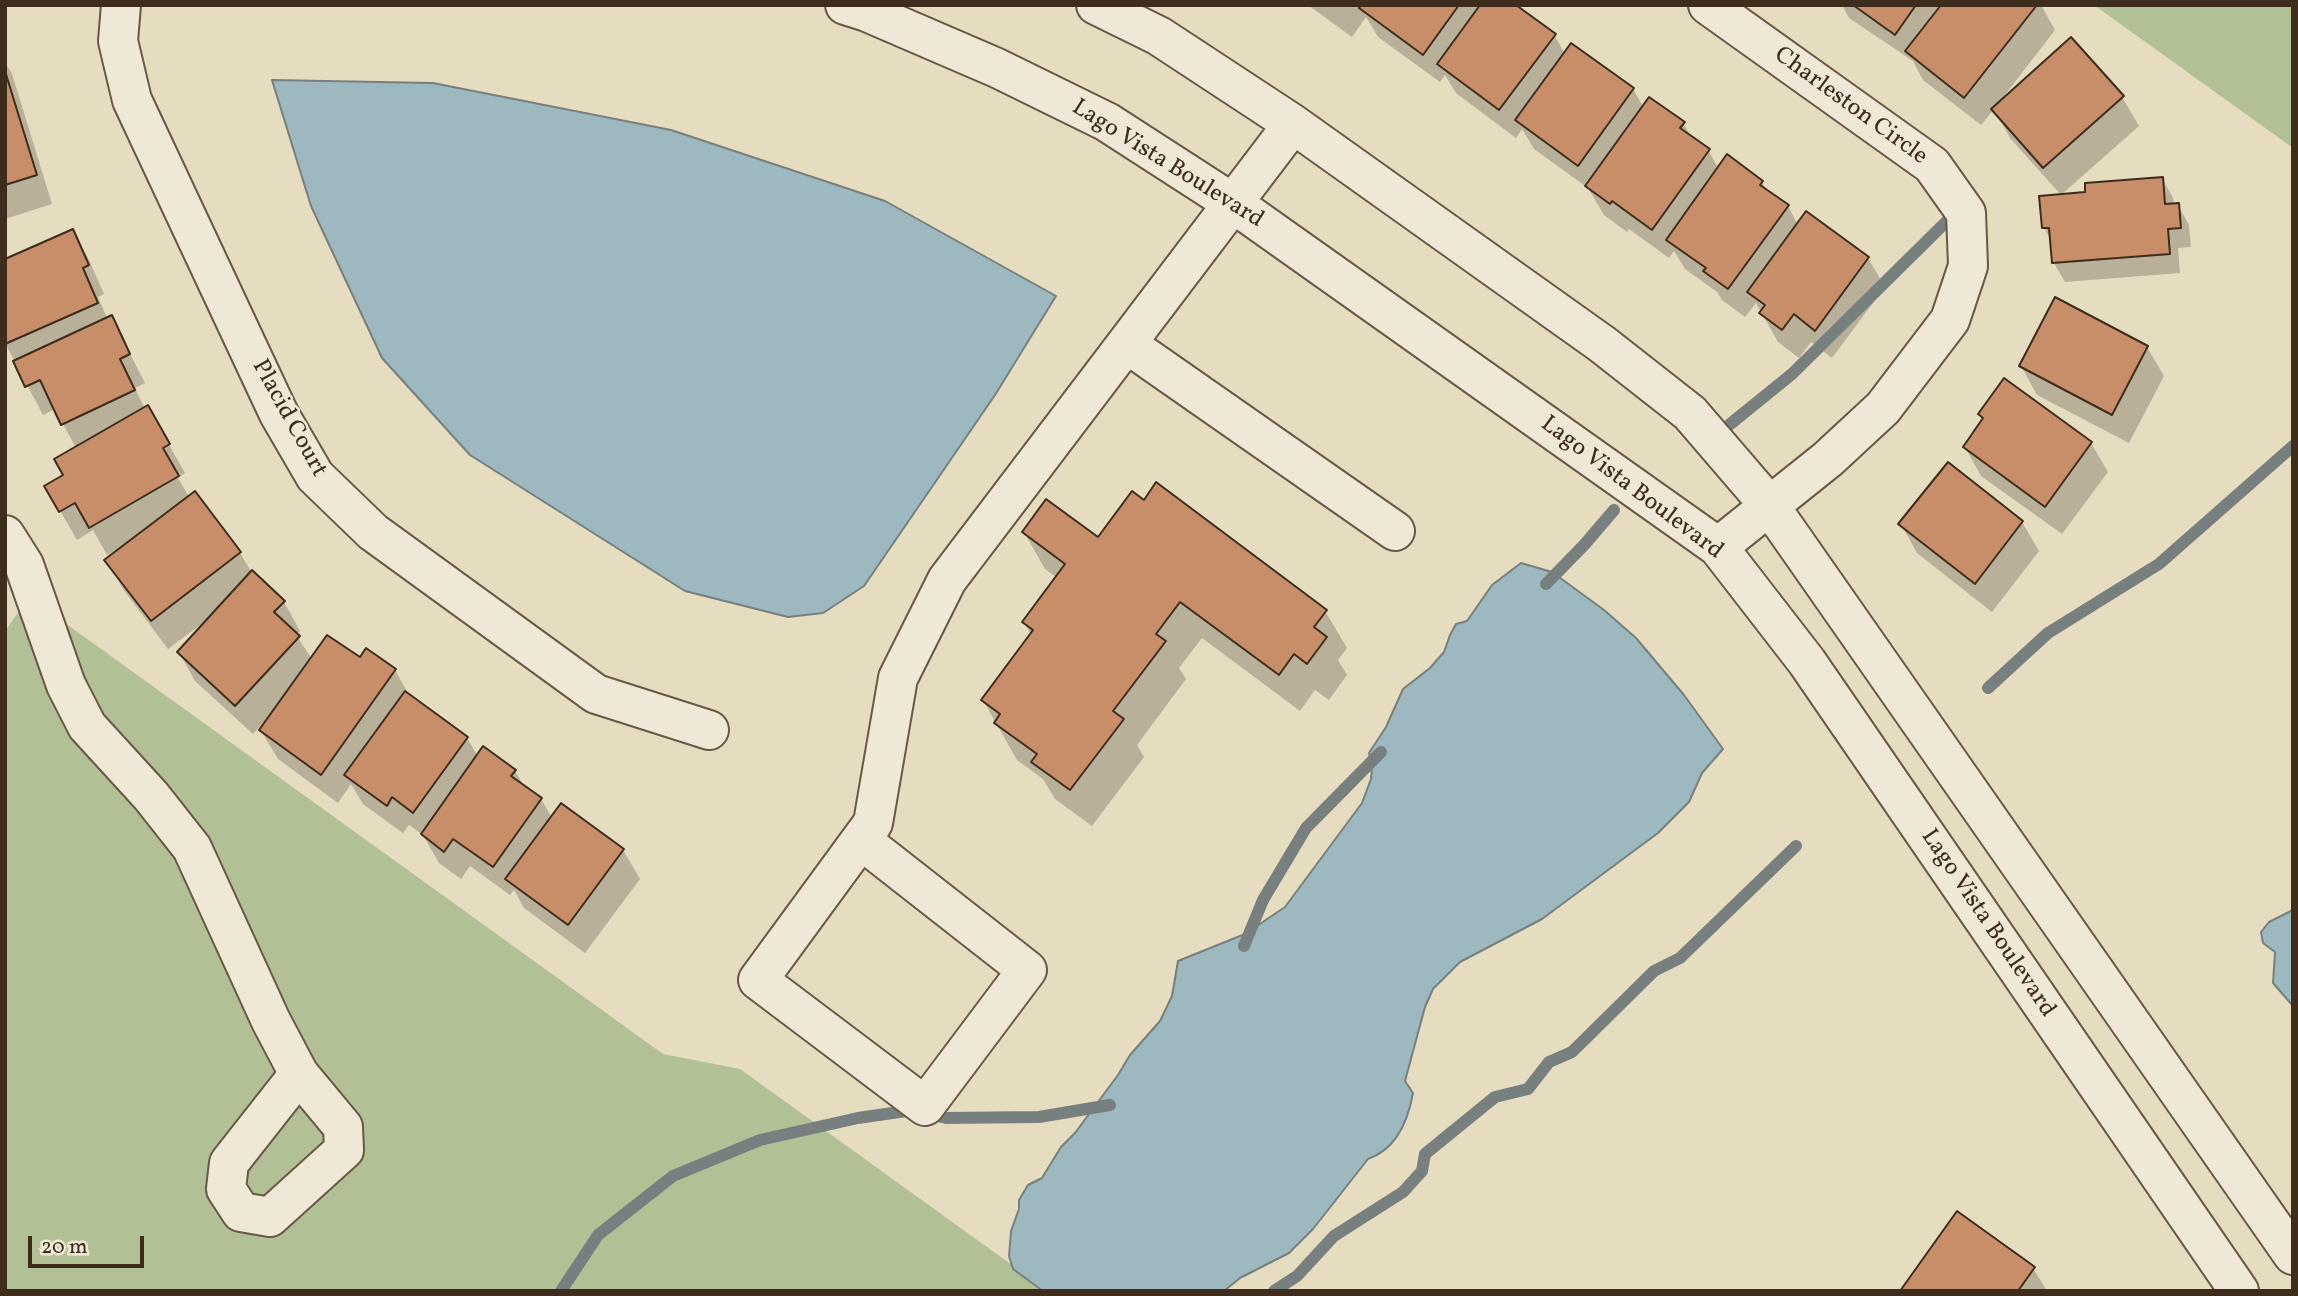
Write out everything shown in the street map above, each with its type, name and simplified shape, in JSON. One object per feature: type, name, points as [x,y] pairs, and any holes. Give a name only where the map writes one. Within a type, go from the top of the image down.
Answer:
[{"type":"street","name":"Placid Court","points":[[121,5],[118,41],[131,100],[279,414],[315,476],[373,532],[596,694],[709,730]]},
{"type":"street","points":[[1096,5],[1159,36],[1293,124],[1602,344],[1690,413],[1769,505],[2293,1255]]},
{"type":"street","name":"Charleston Circle","points":[[1708,5],[1932,165],[1966,213],[1968,266],[1950,320],[1883,408],[1828,459],[1718,547]]},
{"type":"street","name":"Lago Vista Boulevard","points":[[860,7],[998,68],[1107,122],[1234,204],[1718,547],[1807,662],[2239,1291]]},
{"type":"street","points":[[861,840],[1027,970],[925,1106],[758,980],[873,822],[898,678],[947,580],[1293,124]]},
{"type":"street","points":[[1127,344],[1395,531]]},
{"type":"street","points":[[5,535],[24,565],[66,685],[87,726],[151,796],[192,848],[271,1021],[299,1074]]},
{"type":"green space","points":[[2094,5],[2293,5],[2293,148]]},
{"type":"green space","points":[[29,597],[663,1054],[740,1069],[1048,1291],[5,1291],[5,631]]},
{"type":"water","points":[[272,80],[433,83],[671,130],[885,201],[1056,296],[995,395],[864,586],[823,613],[788,617],[685,591],[470,455],[382,358],[311,206]]},
{"type":"water","points":[[1521,563],[1552,572],[1604,610],[1636,638],[1684,695],[1723,749],[1702,773],[1689,802],[1658,833],[1542,919],[1460,962],[1433,989],[1425,1007],[1405,1081],[1413,1093],[1400,1133],[1387,1148],[1368,1159],[1313,1229],[1289,1253],[1240,1278],[1224,1291],[1043,1291],[1013,1269],[1009,1256],[1011,1231],[1019,1209],[1019,1200],[1028,1185],[1042,1178],[1061,1147],[1075,1133],[1130,1055],[1160,1021],[1172,996],[1178,961],[1245,934],[1285,907],[1362,803],[1371,779],[1369,753],[1386,727],[1403,689],[1430,668],[1444,652],[1456,624],[1467,621],[1492,585]]},
{"type":"water","points":[[2293,910],[2293,1006],[2273,983],[2275,952],[2263,943],[2261,932],[2269,922]]},
{"type":"building","points":[[1361,5],[1459,5],[1423,55],[1359,8]]},
{"type":"building","points":[[1480,5],[1516,5],[1556,34],[1499,110],[1437,64]]},
{"type":"building","points":[[1853,5],[1916,5],[1895,35]]},
{"type":"building","points":[[1941,5],[2037,5],[1964,98],[1905,51]]},
{"type":"building","points":[[2071,37],[2124,96],[2043,168],[1991,109]]},
{"type":"building","points":[[1571,43],[1634,88],[1578,166],[1515,120]]},
{"type":"building","points":[[5,71],[37,175],[5,185]]},
{"type":"building","points":[[1649,97],[1685,122],[1680,128],[1710,149],[1652,230],[1612,201],[1610,204],[1585,186]]},
{"type":"building","points":[[1727,154],[1763,181],[1760,185],[1789,205],[1728,289],[1703,271],[1706,268],[1666,240]]},
{"type":"building","points":[[2163,177],[2165,204],[2179,203],[2181,228],[2168,229],[2170,254],[2052,263],[2049,228],[2042,228],[2039,196],[2085,192],[2085,183]]},
{"type":"building","points":[[1806,211],[1869,257],[1815,331],[1794,314],[1782,330],[1759,313],[1765,305],[1747,292]]},
{"type":"building","points":[[73,229],[89,265],[83,268],[98,303],[5,344],[5,259]]},
{"type":"building","points":[[2055,297],[2148,346],[2112,415],[2019,366]]},
{"type":"building","points":[[112,315],[130,354],[120,359],[135,390],[61,425],[40,380],[25,387],[13,361]]},
{"type":"building","points":[[2004,378],[2092,442],[2045,507],[1963,447],[1983,418],[1978,414]]},
{"type":"building","points":[[148,405],[170,444],[163,448],[179,476],[89,528],[75,503],[59,512],[44,486],[63,475],[54,459]]},
{"type":"building","points":[[1948,462],[2023,521],[1975,584],[1898,524]]},
{"type":"building","points":[[1156,482],[1327,610],[1314,627],[1327,637],[1307,664],[1294,654],[1279,675],[1180,602],[1156,634],[1166,641],[1113,711],[1124,719],[1070,790],[1031,762],[1037,754],[994,723],[1000,714],[981,700],[1033,630],[1022,622],[1065,564],[1022,532],[1046,499],[1098,537],[1132,491],[1144,500]]},
{"type":"building","points":[[195,491],[241,552],[151,621],[104,560]]},
{"type":"building","points":[[252,570],[285,601],[274,612],[300,636],[235,706],[177,652]]},
{"type":"building","points":[[327,635],[360,657],[366,648],[396,669],[321,775],[259,730]]},
{"type":"building","points":[[405,691],[468,737],[413,813],[392,797],[387,806],[344,775]]},
{"type":"building","points":[[483,746],[516,770],[511,776],[542,798],[493,867],[453,839],[444,852],[421,834]]},
{"type":"building","points":[[561,803],[624,849],[568,925],[505,879]]},
{"type":"building","points":[[1957,1211],[2035,1267],[2018,1291],[1900,1291]]},
{"type":"waterway","points":[[1729,425],[1792,374],[1949,219]]},
{"type":"waterway","points":[[1988,688],[2048,633],[2159,564],[2293,446]]},
{"type":"waterway","points":[[1546,584],[1614,510]]},
{"type":"waterway","points":[[1244,946],[1263,900],[1306,828],[1381,752]]},
{"type":"waterway","points":[[1274,1291],[1297,1276],[1334,1236],[1403,1192],[1422,1171],[1425,1154],[1495,1097],[1528,1089],[1549,1062],[1572,1052],[1654,971],[1680,958],[1796,846]]},
{"type":"waterway","points":[[561,1291],[598,1235],[673,1176],[760,1140],[858,1118],[913,1110],[946,1118],[1039,1117],[1110,1105]]}]
